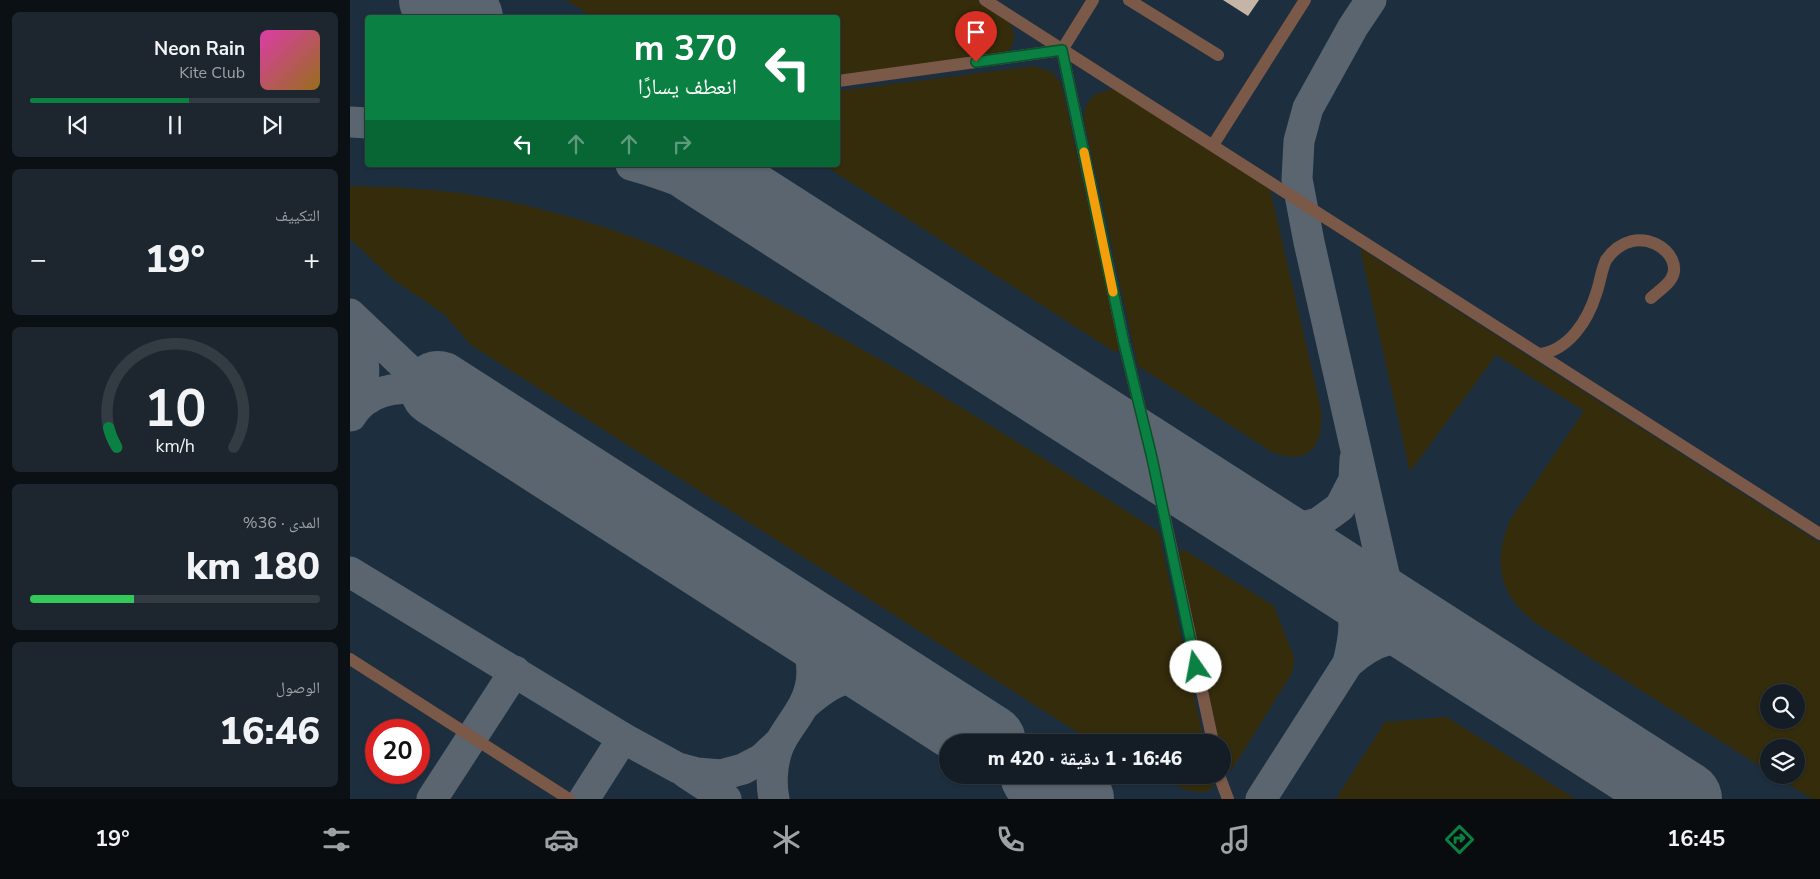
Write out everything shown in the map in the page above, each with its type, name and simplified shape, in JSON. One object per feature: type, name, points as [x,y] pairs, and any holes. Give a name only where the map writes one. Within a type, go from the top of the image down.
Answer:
[{"type":"lane","points":[[985,0],[1820,534]]},
{"type":"lane","points":[[1093,0],[1062,50],[1124,343],[1152,458],[1211,734]]},
{"type":"lane","points":[[1129,0],[1218,55]]},
{"type":"lane","points":[[1213,145],[1305,0]]},
{"type":"lane","points":[[840,81],[1062,50]]},
{"type":"lane","points":[[1540,354],[1562,345],[1578,329],[1594,302],[1606,260],[1623,244],[1637,240],[1652,241],[1668,255],[1673,267],[1673,274],[1670,281],[1651,298]]},
{"type":"lane","points":[[350,658],[569,799]]},
{"type":"lane","points":[[1223,784],[1228,799]]},
{"type":"shaded area","points":[[350,0],[1820,0],[1820,799],[350,799]]},
{"type":"sand","points":[[566,0],[976,0],[1000,14],[1006,20],[1014,33],[1014,42],[1009,51],[840,76],[840,15],[590,15]]},
{"type":"sand","points":[[1034,66],[1052,72],[1061,83],[1120,347],[1116,353],[827,167],[840,167],[840,91]]},
{"type":"sand","points":[[1108,90],[1116,90],[1270,189],[1321,409],[1320,433],[1317,443],[1305,455],[1296,457],[1285,456],[1272,452],[1138,366],[1084,120],[1085,108],[1090,100],[1097,94]]},
{"type":"sand","points":[[350,186],[434,190],[508,201],[606,228],[656,246],[754,292],[876,357],[1018,443],[1159,532],[1202,734],[1081,734],[1077,732],[471,345],[444,314],[395,281],[350,239]]},
{"type":"sand","points":[[1360,248],[1820,543],[1820,799],[1812,799],[1788,784],[1805,784],[1805,739],[1760,739],[1760,766],[1534,622],[1513,600],[1502,576],[1501,563],[1505,535],[1510,520],[1584,411],[1496,355],[1410,472]]},
{"type":"sand","points":[[1183,549],[1274,606],[1294,657],[1292,673],[1231,771],[1231,734],[1217,734],[1179,554]]},
{"type":"sand","points":[[1447,717],[1575,799],[1336,799],[1385,722]]},
{"type":"sand","points":[[1173,784],[1214,785],[1212,789],[1198,792]]},
{"type":"building","points":[[1223,0],[1259,0],[1248,16]]},
{"type":"taxiway","points":[[1371,0],[1353,27],[1308,108],[1299,141],[1297,179],[1309,242],[1384,574],[1392,598],[1413,625]]},
{"type":"taxiway","points":[[350,122],[365,123]]},
{"type":"taxiway","points":[[638,167],[680,181],[820,245]]},
{"type":"taxiway","points":[[350,314],[407,368],[438,389]]},
{"type":"taxiway","points":[[350,322],[360,347],[364,373],[360,393],[351,416]]},
{"type":"taxiway","points":[[352,414],[364,401],[384,391],[412,389],[440,393]]},
{"type":"taxiway","points":[[1256,525],[1290,530],[1318,523],[1340,507],[1354,480],[1355,459]]},
{"type":"taxiway","points":[[1261,799],[1348,663],[1354,626],[1352,607],[1344,590],[1326,569]]},
{"type":"taxiway","points":[[350,572],[623,738],[678,768],[697,773],[721,775],[743,769],[762,759],[781,741]]},
{"type":"taxiway","points":[[774,799],[772,776],[776,752],[803,706],[812,680],[810,655],[806,643],[801,632],[785,610]]},
{"type":"taxiway","points":[[1348,663],[1369,648],[1388,640],[1408,637],[1433,638]]},
{"type":"taxiway","points":[[432,799],[515,671]]},
{"type":"taxiway","points":[[804,705],[834,683],[843,680],[862,677],[889,678]]},
{"type":"taxiway","points":[[584,799],[623,738]]},
{"type":"taxiway","points":[[686,773],[726,799]]},
{"type":"runway","points":[[437,0],[460,15]]},
{"type":"runway","points":[[698,167],[1684,799]]},
{"type":"runway","points":[[438,389],[976,734]]},
{"type":"runway","points":[[1052,784],[1076,799]]},
{"type":"slow traffic","points":[[1084,152],[1113,292]]},
{"type":"route","points":[[976,62],[1062,50],[1124,343],[1152,458],[1196,667]]}]
